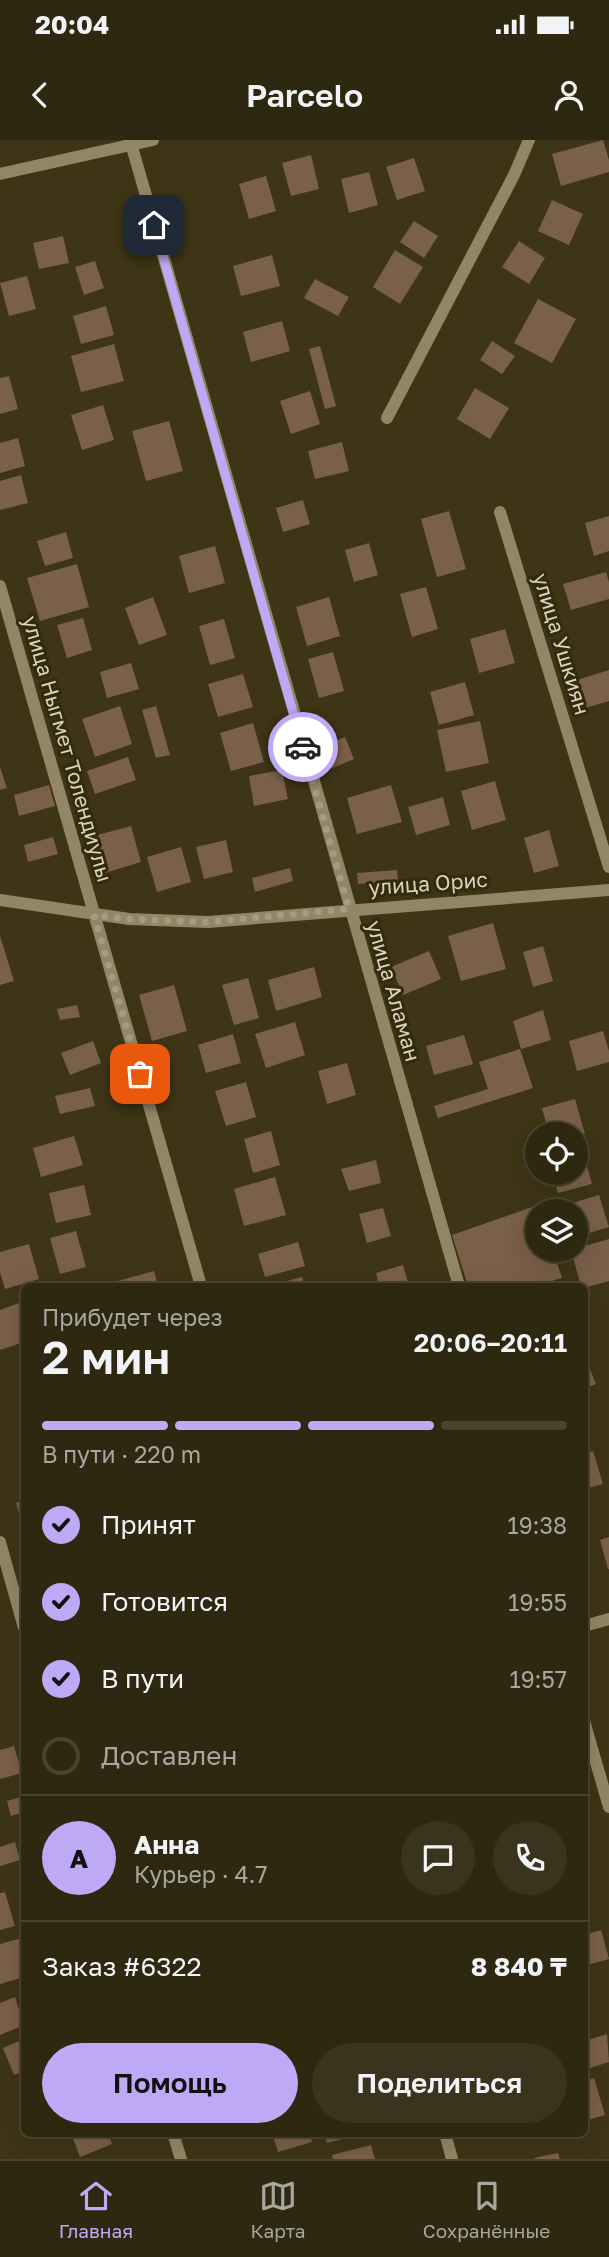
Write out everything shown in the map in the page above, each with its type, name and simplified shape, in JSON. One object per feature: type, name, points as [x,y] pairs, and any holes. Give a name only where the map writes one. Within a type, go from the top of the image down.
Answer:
[{"type":"street","points":[[1,175],[153,140]]},
{"type":"street","points":[[387,418],[514,175],[529,140]]},
{"type":"street","name":"улица Аламан","points":[[131,143],[458,1283]]},
{"type":"street","name":"улица Ушкиян","points":[[500,512],[609,867]]},
{"type":"street","name":"улица Ныгмет Толендиулы","points":[[0,586],[200,1283]]},
{"type":"street","name":"улица Орис","points":[[0,900],[129,919],[208,922],[609,890]]},
{"type":"street","points":[[0,1542],[21,1617]]},
{"type":"street","points":[[588,1625],[609,1619]]},
{"type":"street","points":[[588,1735],[609,1807]]},
{"type":"street","points":[[174,2137],[181,2159]]},
{"type":"street","points":[[446,2137],[452,2159]]},
{"type":"building","points":[[603,140],[609,160],[609,172],[561,186],[552,154]]},
{"type":"building","points":[[311,155],[319,189],[291,196],[282,163]]},
{"type":"building","points":[[414,158],[425,191],[397,200],[386,167]]},
{"type":"building","points":[[369,172],[378,205],[349,213],[341,179]]},
{"type":"building","points":[[266,176],[276,211],[249,219],[239,184]]},
{"type":"building","points":[[552,200],[583,214],[569,245],[538,231]]},
{"type":"building","points":[[414,221],[438,236],[424,258],[400,242]]},
{"type":"building","points":[[63,236],[69,263],[39,269],[33,243]]},
{"type":"building","points":[[519,241],[545,258],[529,284],[502,267]]},
{"type":"building","points":[[395,250],[423,267],[400,304],[373,287]]},
{"type":"building","points":[[272,255],[280,286],[241,296],[233,266]]},
{"type":"building","points":[[95,261],[104,288],[84,295],[75,267]]},
{"type":"building","points":[[27,276],[36,309],[9,316],[0,283]]},
{"type":"building","points":[[315,279],[349,297],[338,316],[304,298]]},
{"type":"building","points":[[538,299],[576,319],[552,363],[514,343]]},
{"type":"building","points":[[106,306],[114,335],[81,344],[73,316]]},
{"type":"building","points":[[282,321],[290,351],[251,362],[243,332]]},
{"type":"building","points":[[492,341],[515,356],[502,374],[480,360]]},
{"type":"building","points":[[114,344],[124,381],[81,392],[71,356]]},
{"type":"building","points":[[320,346],[336,406],[325,409],[309,349]]},
{"type":"building","points":[[9,376],[18,409],[0,414],[0,378]]},
{"type":"building","points":[[475,388],[509,408],[490,439],[457,419]]},
{"type":"building","points":[[310,391],[320,424],[291,434],[280,401]]},
{"type":"building","points":[[103,405],[114,440],[82,450],[71,415]]},
{"type":"building","points":[[169,421],[183,471],[146,481],[132,431]]},
{"type":"building","points":[[18,438],[25,466],[0,473],[0,443]]},
{"type":"building","points":[[342,442],[349,471],[315,479],[308,451]]},
{"type":"building","points":[[21,475],[28,503],[0,510],[0,481]]},
{"type":"building","points":[[303,500],[310,524],[283,532],[276,508]]},
{"type":"building","points":[[449,511],[466,569],[437,577],[421,519]]},
{"type":"building","points":[[609,516],[609,551],[594,556],[585,523]]},
{"type":"building","points":[[66,532],[73,558],[45,566],[37,541]]},
{"type":"building","points":[[369,543],[378,575],[354,582],[345,550]]},
{"type":"building","points":[[215,546],[225,583],[189,593],[179,556]]},
{"type":"building","points":[[77,564],[89,607],[40,621],[27,578]]},
{"type":"building","points":[[606,572],[609,599],[571,610],[563,584]]},
{"type":"building","points":[[426,587],[438,629],[412,637],[400,594]]},
{"type":"building","points":[[153,597],[167,635],[139,645],[125,608]]},
{"type":"building","points":[[329,597],[340,636],[307,646],[296,607]]},
{"type":"building","points":[[83,618],[92,650],[67,658],[57,625]]},
{"type":"building","points":[[224,619],[235,658],[210,665],[199,626]]},
{"type":"building","points":[[505,629],[515,663],[479,673],[470,639]]},
{"type":"building","points":[[333,652],[344,691],[319,698],[308,659]]},
{"type":"building","points":[[131,663],[139,689],[107,698],[100,672]]},
{"type":"building","points":[[609,670],[609,701],[585,708],[577,680]]},
{"type":"building","points":[[243,674],[253,707],[218,717],[208,684]]},
{"type":"building","points":[[465,682],[474,715],[439,725],[430,692]]},
{"type":"building","points":[[120,706],[132,744],[95,757],[82,719]]},
{"type":"building","points":[[156,706],[170,755],[156,758],[142,710]]},
{"type":"building","points":[[480,721],[489,763],[446,772],[437,730]]},
{"type":"building","points":[[253,723],[264,762],[231,771],[220,733]]},
{"type":"building","points":[[345,737],[354,759],[330,769],[321,747]]},
{"type":"building","points":[[128,757],[136,780],[95,794],[87,771]]},
{"type":"building","points":[[0,767],[7,788],[0,790]]},
{"type":"building","points":[[282,770],[288,799],[254,806],[249,776]]},
{"type":"building","points":[[495,781],[506,820],[472,830],[461,791]]},
{"type":"building","points":[[49,785],[55,806],[19,816],[14,795]]},
{"type":"building","points":[[391,785],[402,822],[357,834],[347,798]]},
{"type":"building","points":[[443,797],[450,825],[416,835],[408,807]]},
{"type":"building","points":[[131,826],[141,862],[105,873],[94,836]]},
{"type":"building","points":[[549,830],[559,866],[534,873],[524,838]]},
{"type":"building","points":[[53,837],[58,854],[28,862],[24,845]]},
{"type":"building","points":[[226,840],[233,872],[204,879],[196,847]]},
{"type":"building","points":[[181,847],[191,882],[157,892],[147,857]]},
{"type":"building","points":[[290,868],[293,881],[255,892],[252,878]]},
{"type":"building","points":[[397,870],[398,881],[358,884],[357,873]]},
{"type":"building","points":[[493,923],[506,969],[461,981],[448,936]]},
{"type":"building","points":[[0,936],[14,981],[0,985]]},
{"type":"building","points":[[543,946],[553,981],[533,987],[523,952]]},
{"type":"building","points":[[429,951],[441,979],[403,995],[391,967]]},
{"type":"building","points":[[314,967],[322,997],[276,1011],[268,980]]},
{"type":"building","points":[[248,978],[259,1018],[234,1025],[222,985]]},
{"type":"building","points":[[174,985],[187,1031],[152,1041],[139,995]]},
{"type":"building","points":[[77,1005],[80,1017],[60,1020],[57,1009]]},
{"type":"building","points":[[543,1010],[551,1040],[521,1049],[513,1021]]},
{"type":"building","points":[[295,1022],[305,1055],[266,1068],[255,1034]]},
{"type":"building","points":[[603,1031],[609,1062],[577,1071],[569,1041]]},
{"type":"building","points":[[233,1034],[241,1063],[206,1073],[198,1045]]},
{"type":"building","points":[[464,1035],[473,1064],[434,1075],[426,1046]]},
{"type":"building","points":[[93,1041],[101,1063],[70,1075],[61,1053]]},
{"type":"building","points":[[520,1049],[533,1088],[438,1118],[434,1106],[488,1089],[479,1062]]},
{"type":"building","points":[[347,1063],[356,1095],[327,1104],[318,1071]]},
{"type":"building","points":[[246,1082],[256,1117],[226,1126],[215,1091]]},
{"type":"building","points":[[90,1088],[95,1106],[60,1114],[55,1096]]},
{"type":"building","points":[[575,1099],[582,1122],[546,1122],[542,1108]]},
{"type":"building","points":[[271,1131],[280,1165],[253,1173],[244,1139]]},
{"type":"building","points":[[74,1136],[83,1165],[41,1177],[33,1148]]},
{"type":"building","points":[[376,1160],[381,1183],[349,1191],[341,1169]]},
{"type":"building","points":[[588,1170],[592,1184],[558,1193],[556,1185],[588,1185]]},
{"type":"building","points":[[275,1177],[286,1215],[244,1226],[234,1189]]},
{"type":"building","points":[[84,1185],[91,1215],[56,1223],[49,1193]]},
{"type":"building","points":[[599,1195],[609,1227],[588,1233],[588,1199],[586,1199]]},
{"type":"building","points":[[383,1208],[391,1236],[367,1243],[359,1214]]},
{"type":"building","points":[[525,1210],[525,1262],[557,1262],[562,1278],[544,1283],[467,1283],[452,1235]]},
{"type":"building","points":[[76,1231],[86,1267],[60,1274],[50,1238]]},
{"type":"building","points":[[609,1239],[609,1281],[588,1287],[588,1283],[580,1283],[574,1262],[588,1262],[588,1245]]},
{"type":"building","points":[[298,1242],[305,1266],[265,1277],[258,1254]]},
{"type":"building","points":[[29,1244],[39,1279],[5,1289],[0,1272],[0,1252]]},
{"type":"building","points":[[403,1265],[408,1283],[378,1283],[376,1273]]},
{"type":"building","points":[[154,1271],[157,1283],[114,1283]]},
{"type":"building","points":[[302,1277],[303,1283],[280,1283]]},
{"type":"building","points":[[21,1302],[21,1343],[0,1350],[0,1310]]},
{"type":"building","points":[[588,1364],[596,1384],[588,1387]]},
{"type":"building","points":[[593,1451],[603,1484],[588,1488],[588,1453]]},
{"type":"building","points":[[21,1501],[21,1520],[16,1503]]},
{"type":"building","points":[[609,1537],[609,1569],[608,1569],[600,1540]]},
{"type":"building","points":[[14,1746],[21,1773],[0,1779],[0,1750]]},
{"type":"building","points":[[21,1797],[21,1813],[11,1816],[7,1801]]},
{"type":"building","points":[[15,1842],[20,1860],[0,1866],[0,1847]]},
{"type":"building","points":[[5,1892],[15,1926],[0,1930],[0,1893]]},
{"type":"building","points":[[601,1930],[609,1959],[588,1965],[588,1934]]},
{"type":"building","points":[[21,1938],[21,1978],[0,1984],[0,1944]]},
{"type":"building","points":[[15,1997],[21,2016],[21,2026],[0,2035],[0,2003]]},
{"type":"building","points":[[607,2034],[609,2062],[590,2068],[588,2040]]},
{"type":"building","points":[[21,2040],[21,2072],[14,2075],[3,2048]]},
{"type":"building","points":[[594,2078],[605,2115],[588,2120],[588,2080]]},
{"type":"building","points":[[72,2137],[109,2137],[112,2144],[80,2157]]},
{"type":"building","points":[[273,2137],[311,2137],[312,2142],[278,2152]]},
{"type":"building","points":[[325,2137],[350,2137],[327,2143]]},
{"type":"building","points":[[371,2145],[375,2159],[333,2159],[332,2155]]},
{"type":"building","points":[[558,2153],[560,2159],[534,2158]]},
{"type":"way so far","points":[[140,1074],[94,915],[208,922],[349,909],[303,747]]},
{"type":"route","points":[[154,225],[303,747]]}]
